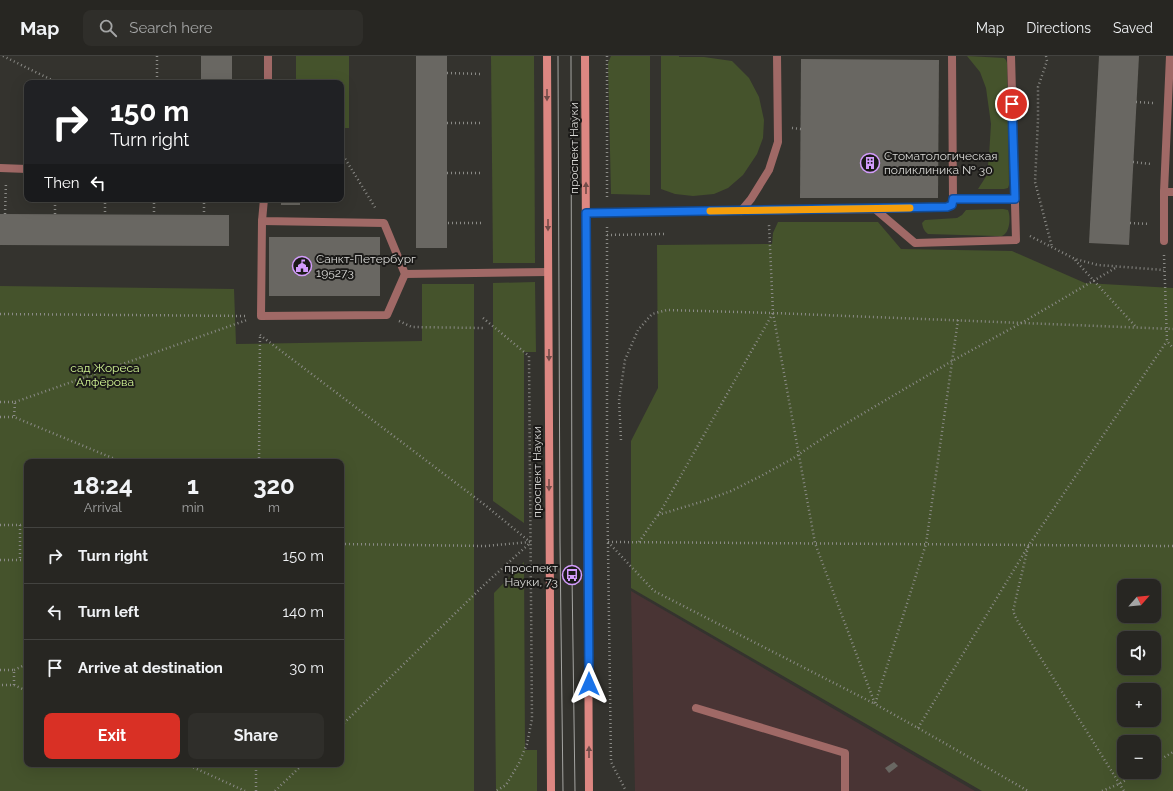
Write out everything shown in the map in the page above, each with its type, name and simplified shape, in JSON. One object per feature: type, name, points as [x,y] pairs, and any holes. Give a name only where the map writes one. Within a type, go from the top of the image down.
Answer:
[{"type":"main road","name":"проспект Науки","points":[[547,56],[551,791]]},
{"type":"main road","name":"проспект Науки","points":[[585,56],[589,791]]},
{"type":"lane","points":[[268,56],[268,80]]},
{"type":"lane","points":[[741,211],[751,199],[769,170],[778,142],[777,56]]},
{"type":"lane","points":[[586,213],[875,209],[947,207],[952,205],[952,56]]},
{"type":"lane","points":[[875,209],[915,243],[1016,240],[1011,56]]},
{"type":"lane","points":[[1164,241],[1164,192],[1170,56]]},
{"type":"lane","points":[[3,168],[24,169]]},
{"type":"lane","points":[[1164,192],[1173,192]]},
{"type":"lane","points":[[953,199],[1015,199]]},
{"type":"lane","points":[[262,221],[384,223],[405,274],[387,315],[261,316],[262,221],[264,202]]},
{"type":"lane","points":[[405,274],[548,272]]},
{"type":"lane","points":[[696,708],[845,753],[845,791]]},
{"type":"path","points":[[3,56],[52,80]]},
{"type":"path","points":[[10,60],[12,56]]},
{"type":"path","points":[[157,56],[157,80]]},
{"type":"path","points":[[607,56],[607,455],[611,762],[626,791]]},
{"type":"path","points":[[1046,56],[1047,61],[1038,87],[1035,182],[1052,247]]},
{"type":"path","points":[[447,73],[481,74]]},
{"type":"path","points":[[447,123],[481,123]]},
{"type":"path","points":[[789,128],[801,129]]},
{"type":"path","points":[[344,157],[384,223]]},
{"type":"path","points":[[3,168],[5,214]]},
{"type":"path","points":[[448,173],[482,173]]},
{"type":"path","points":[[607,200],[614,200]]},
{"type":"path","points":[[55,202],[55,214]]},
{"type":"path","points":[[105,202],[105,214]]},
{"type":"path","points":[[154,202],[154,215]]},
{"type":"path","points":[[204,202],[204,215]]},
{"type":"path","points":[[768,210],[773,312],[815,543],[875,704]]},
{"type":"path","points":[[448,223],[482,223]]},
{"type":"path","points":[[1130,223],[1164,225]]},
{"type":"path","points":[[1016,228],[1075,259],[1098,265],[1164,270],[1167,341],[1173,348]]},
{"type":"path","points":[[607,235],[666,234]]},
{"type":"path","points":[[1075,259],[1137,327]]},
{"type":"path","points":[[658,515],[731,491],[761,476],[799,454],[834,430],[1117,267]]},
{"type":"path","points":[[621,440],[619,400],[625,360],[638,330],[652,314],[667,310],[773,312],[1173,329]]},
{"type":"path","points":[[639,542],[658,515],[773,312]]},
{"type":"path","points":[[0,314],[261,316]]},
{"type":"path","points":[[387,315],[412,327],[483,328]]},
{"type":"path","points":[[259,459],[261,316]]},
{"type":"path","points":[[0,402],[14,402],[261,316]]},
{"type":"path","points":[[483,318],[529,356],[532,719],[527,744],[519,763],[506,785],[496,791]]},
{"type":"path","points":[[875,704],[926,544],[958,320]]},
{"type":"path","points":[[260,335],[479,500],[530,542]]},
{"type":"path","points":[[918,728],[1029,545],[1167,341]]},
{"type":"path","points":[[14,402],[14,417]]},
{"type":"path","points":[[0,417],[14,417],[115,459]]},
{"type":"path","points":[[0,525],[24,525]]},
{"type":"path","points":[[20,525],[20,560]]},
{"type":"path","points":[[344,544],[485,546],[530,542]]},
{"type":"path","points":[[344,723],[530,542]]},
{"type":"path","points":[[608,542],[1173,546]]},
{"type":"path","points":[[608,542],[654,591],[875,704],[1028,791]]},
{"type":"path","points":[[1029,545],[1013,611],[1017,620],[1124,791]]},
{"type":"path","points":[[0,560],[24,560]]},
{"type":"path","points":[[0,670],[14,670],[24,665]]},
{"type":"path","points":[[14,670],[14,685]]},
{"type":"path","points":[[0,685],[14,685],[24,689]]},
{"type":"path","points":[[1161,759],[1173,752]]},
{"type":"path","points":[[193,767],[245,791]]},
{"type":"path","points":[[256,767],[256,791]]},
{"type":"path","points":[[275,791],[300,767]]},
{"type":"path","points":[[1102,791],[1127,779]]},
{"type":"shaded area","points":[[631,591],[975,791],[635,791]]},
{"type":"green space","points":[[296,56],[349,56],[349,128],[344,128],[344,80],[296,80]]},
{"type":"green space","points":[[491,56],[534,56],[535,263],[493,263]]},
{"type":"green space","points":[[611,56],[650,56],[650,195],[611,194],[608,63]]},
{"type":"green space","points":[[661,56],[704,57],[732,61],[749,78],[759,97],[764,120],[763,138],[757,154],[743,175],[728,188],[714,194],[693,196],[675,194],[661,189]]},
{"type":"green space","points":[[967,56],[1004,58],[1007,63],[1008,188],[978,189],[987,175],[991,124],[986,88],[980,72]]},
{"type":"green space","points":[[966,210],[1008,210],[1010,221],[1007,232],[1002,236],[928,234],[922,223],[925,220],[957,218]]},
{"type":"green space","points":[[778,222],[878,222],[901,249],[1012,251],[1085,283],[1173,288],[1173,791],[982,791],[631,588],[631,441],[658,388],[657,245],[772,244],[773,233]]},
{"type":"green space","points":[[535,282],[536,352],[524,352],[524,523],[493,501],[493,283]]},
{"type":"green space","name":"сад Жореса Алфёрова","points":[[422,284],[474,284],[474,791],[0,791],[0,286],[234,289],[236,344],[422,341]]},
{"type":"green space","points":[[524,562],[525,750],[537,750],[537,791],[496,791],[494,593]]},
{"type":"building","points":[[201,56],[232,56],[232,80],[201,80]]},
{"type":"building","points":[[416,56],[447,56],[447,248],[416,248]]},
{"type":"building","points":[[1099,56],[1139,56],[1129,245],[1089,243]]},
{"type":"building","name":"Стоматологическая поликлиника № 30","points":[[801,59],[939,60],[938,198],[800,198]]},
{"type":"building","points":[[281,202],[300,202],[300,205],[281,205]]},
{"type":"building","points":[[0,214],[229,215],[229,246],[0,245]]},
{"type":"building","points":[[269,237],[380,237],[380,296],[269,296]]},
{"type":"building","points":[[894,762],[898,766],[889,773],[885,768]]},
{"type":"tram line","points":[[558,56],[560,542],[563,791]]},
{"type":"tram line","points":[[571,56],[572,575],[575,791]]},
{"type":"slow traffic","points":[[710,211],[910,208]]},
{"type":"place","name":"Стоматологическая поликлиника № 30","points":[[870,163]]},
{"type":"place","name":"Санкт-Петербург 195273","points":[[302,266]]},
{"type":"place","name":"проспект Науки, 73","points":[[572,575]]},
{"type":"route","points":[[589,684],[586,213],[947,207],[952,205],[953,199],[1015,199],[1012,104]]}]
